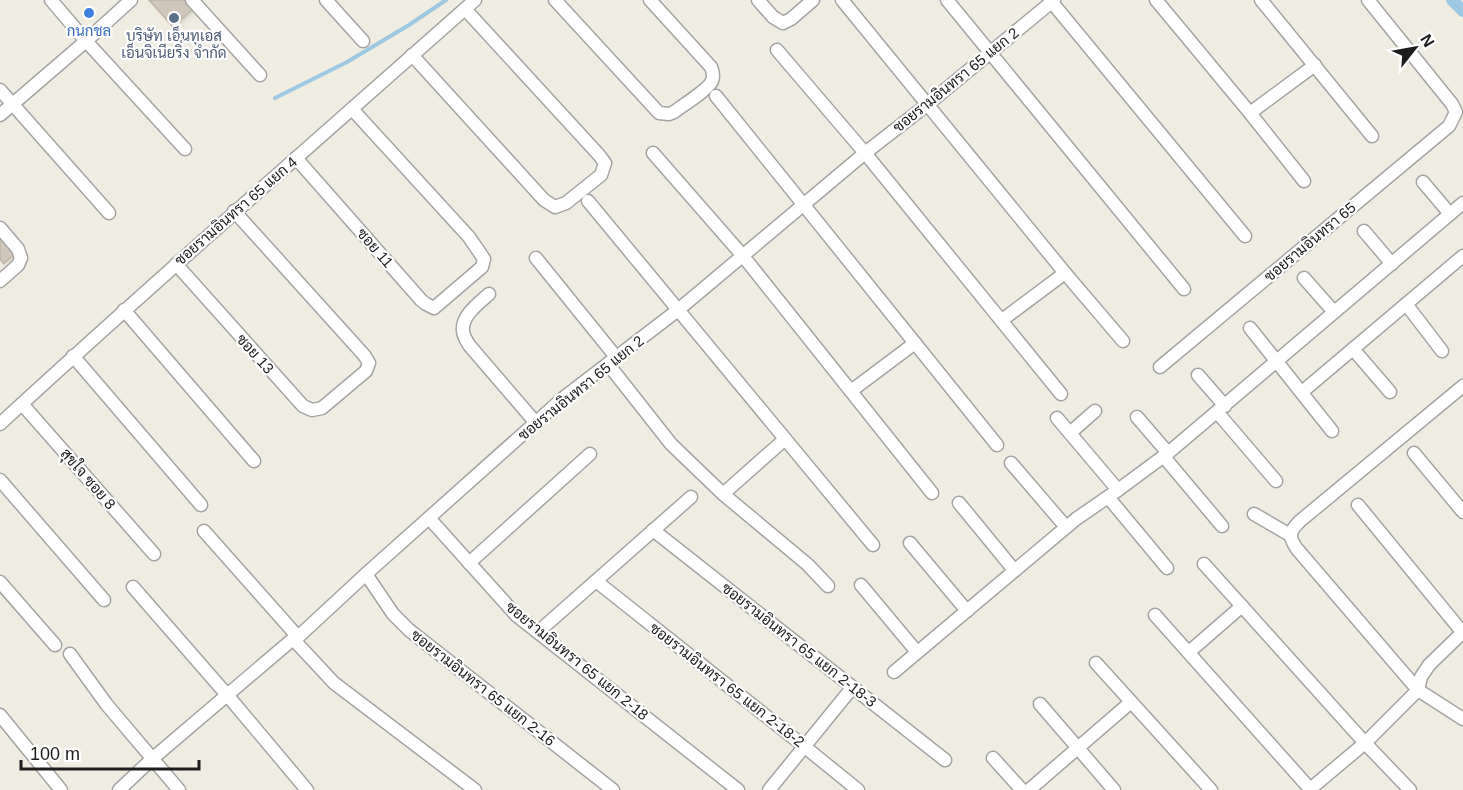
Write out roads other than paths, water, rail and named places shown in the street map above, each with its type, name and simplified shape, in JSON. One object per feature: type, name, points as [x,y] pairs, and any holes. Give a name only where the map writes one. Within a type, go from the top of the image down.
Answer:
[{"type":"street","points":[[51,0],[185,149]]},
{"type":"street","points":[[0,114],[131,0]]},
{"type":"street","points":[[192,0],[260,75]]},
{"type":"street","points":[[326,0],[363,41]]},
{"type":"street","name":"ซอยรามอินทรา 65 แยก 4","points":[[0,424],[234,211],[475,0]]},
{"type":"street","points":[[555,0],[659,113],[669,114],[710,85],[713,72],[650,0]]},
{"type":"street","points":[[758,0],[773,17],[783,23],[813,0]]},
{"type":"street","points":[[842,0],[1065,273],[1124,341]]},
{"type":"street","points":[[947,0],[1184,289]]},
{"type":"street","points":[[1156,0],[1304,181]]},
{"type":"street","points":[[1262,0],[1372,136]]},
{"type":"street","name":"ซอยรามอินทรา 65","points":[[1160,367],[1449,126],[1456,112],[1452,104],[1368,0]]},
{"type":"street","points":[[1052,1],[1245,236]]},
{"type":"street","name":"ซอยรามอินทรา 65 แยก 2","points":[[119,790],[152,759],[296,638],[562,399],[678,310],[803,204],[1052,1]]},
{"type":"street","points":[[412,56],[544,200],[555,207],[585,195],[601,175],[605,164],[465,9]]},
{"type":"street","points":[[777,50],[865,153],[1061,394]]},
{"type":"street","points":[[1250,113],[1315,64]]},
{"type":"street","points":[[0,90],[109,213]]},
{"type":"street","points":[[716,96],[997,445]]},
{"type":"street","name":"ซอย 11","points":[[296,158],[426,304],[434,308],[482,267],[484,259],[479,249],[352,109]]},
{"type":"street","points":[[654,153],[743,256],[932,493]]},
{"type":"street","points":[[1423,182],[1450,214]]},
{"type":"street","points":[[585,195],[873,545]]},
{"type":"street","points":[[894,672],[1076,519],[1166,455],[1463,203]]},
{"type":"street","name":"ซอย 13","points":[[176,264],[303,406],[312,410],[322,408],[366,371],[369,363],[364,355],[234,211]]},
{"type":"street","points":[[0,228],[18,249],[21,258],[18,266],[0,281]]},
{"type":"street","points":[[1364,231],[1392,264]]},
{"type":"street","points":[[536,258],[671,444],[723,494],[807,564],[828,586]]},
{"type":"street","points":[[1302,392],[1406,304],[1461,263]]},
{"type":"street","points":[[1002,320],[1065,273]]},
{"type":"street","points":[[1304,278],[1334,312]]},
{"type":"street","points":[[489,294],[471,311],[463,324],[462,333],[469,345],[536,423]]},
{"type":"street","points":[[1406,304],[1442,351]]},
{"type":"street","points":[[124,310],[254,461]]},
{"type":"street","points":[[1250,328],[1332,431]]},
{"type":"street","points":[[850,391],[915,343]]},
{"type":"street","points":[[1353,349],[1390,392]]},
{"type":"street","points":[[73,356],[201,505]]},
{"type":"street","points":[[1198,375],[1276,481]]},
{"type":"street","points":[[1463,386],[1300,521],[1290,535],[1291,542],[1418,690],[1463,719]]},
{"type":"street","name":"สุขใจ ซอย 8","points":[[22,404],[154,554]]},
{"type":"street","points":[[1070,433],[1095,411]]},
{"type":"street","points":[[1137,417],[1222,526]]},
{"type":"street","points":[[1057,418],[1167,568]]},
{"type":"street","points":[[723,494],[785,439]]},
{"type":"street","points":[[1414,453],[1463,512]]},
{"type":"street","points":[[469,563],[590,454]]},
{"type":"street","points":[[1011,463],[1066,527]]},
{"type":"street","points":[[0,480],[104,600]]},
{"type":"street","points":[[538,632],[691,497]]},
{"type":"street","points":[[958,503],[1014,570]]},
{"type":"street","points":[[1155,615],[1310,790],[1365,743],[1418,690],[1429,664],[1463,632],[1358,505]]},
{"type":"street","points":[[1254,514],[1290,535]]},
{"type":"street","name":"ซอยรามอินทรา 65 แยก 2-18","points":[[429,518],[516,615],[738,790]]},
{"type":"street","name":"ซอยรามอินทรา 65 แยก 2-18-3","points":[[653,530],[945,760]]},
{"type":"street","points":[[204,531],[333,683],[475,790]]},
{"type":"street","points":[[910,543],[967,611]]},
{"type":"street","points":[[1204,564],[1410,790]]},
{"type":"street","name":"ซอยรามอินทรา 65 แยก 2-16","points":[[366,574],[393,614],[409,630],[613,790]]},
{"type":"street","name":"ซอยรามอินทรา 65 แยก 2-18-2","points":[[596,581],[858,790]]},
{"type":"street","points":[[0,582],[56,645]]},
{"type":"street","points":[[861,585],[917,652]]},
{"type":"street","points":[[133,587],[307,790]]},
{"type":"street","points":[[1189,652],[1242,606]]},
{"type":"street","points":[[70,654],[107,705],[179,790]]},
{"type":"street","points":[[1096,663],[1210,790]]},
{"type":"street","points":[[769,790],[852,688]]},
{"type":"street","points":[[1029,790],[1131,702]]},
{"type":"street","points":[[1040,704],[1114,790]]},
{"type":"street","points":[[0,714],[61,790]]},
{"type":"street","points":[[993,758],[1022,790]]},
{"type":"waterway","points":[[275,98],[347,62],[446,0]]},
{"type":"waterway","points":[[1452,0],[1463,11]]},
{"type":"place","name":"กนกชล","points":[[89,13]]},
{"type":"place","name":"บริษัท เอ็นทูเอส เอ็นจิเนียริ่ง จำกัด","points":[[174,18]]}]
